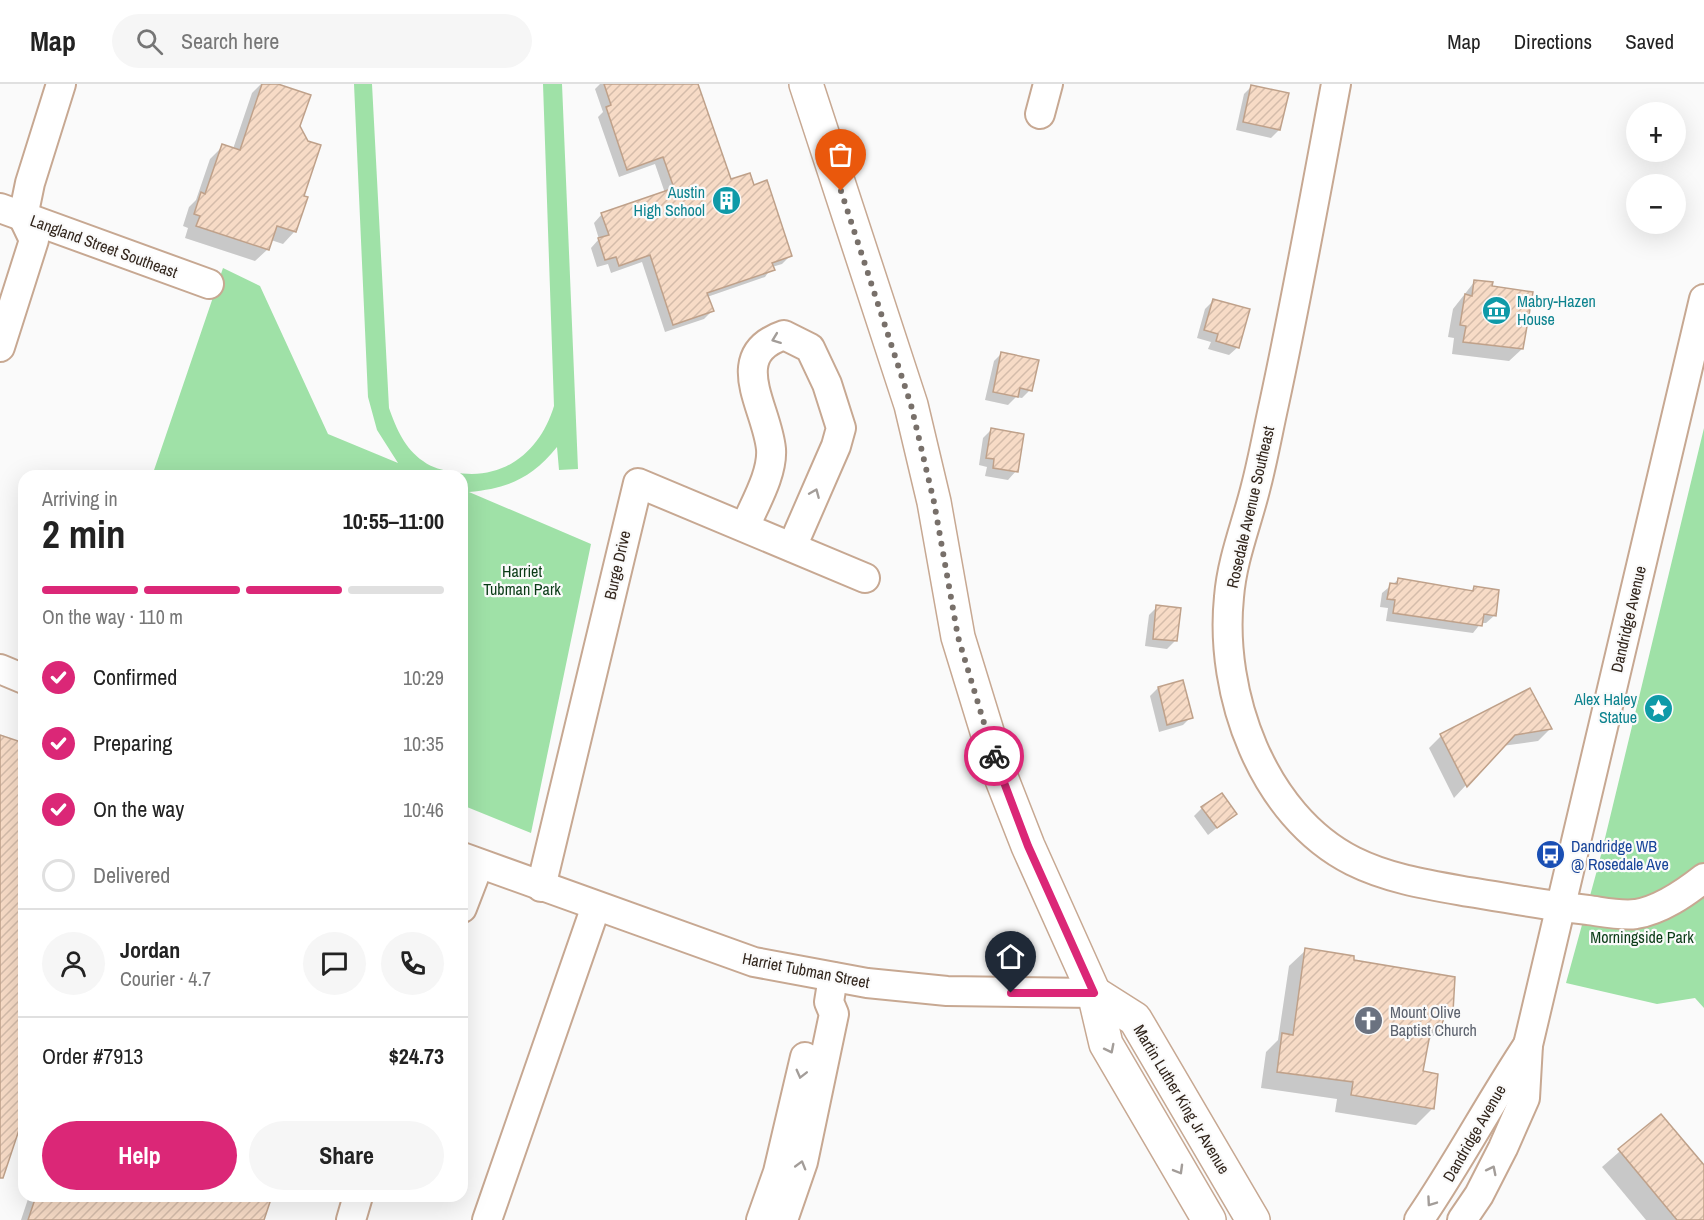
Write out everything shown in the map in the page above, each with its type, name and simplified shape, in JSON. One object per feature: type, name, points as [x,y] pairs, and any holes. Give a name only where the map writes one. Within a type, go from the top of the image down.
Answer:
[{"type":"main road","points":[[806,84],[911,405],[934,502],[958,637],[982,718],[1028,846],[1094,993],[1106,1044],[1209,1220]]},
{"type":"main road","name":"Martin Luther King Jr Avenue","points":[[1094,993],[1135,1019],[1253,1220]]},
{"type":"street","points":[[0,347],[34,240],[11,213],[30,183],[61,84]]},
{"type":"street","points":[[1040,114],[1048,84]]},
{"type":"street","name":"Rosedale Avenue Southeast","points":[[1336,84],[1299,287],[1256,487],[1235,557],[1228,597],[1227,645],[1235,691],[1256,752],[1273,786],[1304,825],[1352,861],[1401,880],[1559,907],[1638,914],[1682,895],[1704,878]]},
{"type":"street","name":"Langland Street Southeast","points":[[11,213],[209,284]]},
{"type":"street","name":"Dandridge Avenue","points":[[1462,1220],[1489,1177],[1525,1098],[1528,1045],[1704,299]]},
{"type":"street","points":[[745,528],[768,469],[771,450],[751,372],[756,356],[765,343],[784,335],[810,348],[827,384],[841,428],[836,446],[792,547]]},
{"type":"street","name":"Burge Drive","points":[[541,887],[638,483],[865,578]]},
{"type":"street","points":[[0,669],[18,676]]},
{"type":"street","name":"Harriet Tubman Street","points":[[470,861],[831,990],[1094,993]]},
{"type":"street","points":[[487,1220],[596,906]]},
{"type":"street","points":[[761,1220],[778,1172],[816,1013],[831,990]]},
{"type":"street","points":[[783,1220],[803,1162],[834,1014],[831,990]]},
{"type":"street","name":"Dandridge Avenue","points":[[1419,1220],[1449,1178],[1498,1090],[1528,1045]]},
{"type":"street","points":[[351,1220],[356,1202]]},
{"type":"green space","points":[[354,84],[372,84],[389,408],[402,438],[411,450],[426,463],[446,470],[154,470],[223,268],[260,286],[328,434],[398,463],[377,430],[368,397]]},
{"type":"green space","name":"Harriet Tubman Park","points":[[543,84],[562,84],[578,469],[559,470],[557,447],[538,467],[518,480],[496,488],[469,492],[591,544],[531,833],[468,807],[468,474],[503,468],[517,460],[539,437],[554,406]]},
{"type":"green space","name":"Morningside Park","points":[[1704,428],[1704,1008],[1695,998],[1657,1004],[1566,983],[1599,863]]},
{"type":"building","points":[[262,84],[278,84],[311,95],[300,126],[308,141],[321,145],[304,196],[308,197],[296,232],[277,226],[269,250],[196,226],[200,216],[194,214],[201,192],[205,194],[222,144],[240,150]]},
{"type":"building","name":"Austin High School","points":[[604,84],[698,84],[731,179],[750,173],[754,185],[767,180],[792,256],[772,263],[775,270],[707,293],[714,311],[673,325],[650,255],[619,266],[616,257],[605,260],[598,238],[609,235],[601,213],[674,188],[663,157],[627,170],[606,107],[611,105]]},
{"type":"building","points":[[1251,85],[1289,93],[1280,130],[1243,122]]},
{"type":"building","name":"Mabry-Hazen House","points":[[1474,280],[1493,282],[1492,286],[1533,292],[1523,349],[1463,342],[1466,326],[1460,325],[1465,294],[1472,296]]},
{"type":"building","points":[[1213,299],[1250,309],[1239,348],[1216,341],[1218,334],[1204,330]]},
{"type":"building","points":[[1001,352],[1039,360],[1032,391],[1020,388],[1018,397],[993,392]]},
{"type":"building","points":[[991,428],[1024,434],[1018,472],[993,468],[994,459],[986,458]]},
{"type":"building","points":[[1398,578],[1473,591],[1474,586],[1499,590],[1496,616],[1484,614],[1482,626],[1393,613],[1395,600],[1387,599],[1390,583],[1397,584]]},
{"type":"building","points":[[1156,605],[1181,608],[1177,641],[1153,639]]},
{"type":"building","points":[[1183,680],[1193,718],[1167,725],[1158,687]]},
{"type":"building","points":[[1530,688],[1552,729],[1515,735],[1467,787],[1440,734]]},
{"type":"building","points":[[0,735],[18,741],[18,1133],[3,1178],[0,1178]]},
{"type":"building","points":[[1222,793],[1237,814],[1217,828],[1201,807]]},
{"type":"building","name":"Mount Olive Baptist Church","points":[[1305,948],[1354,956],[1354,960],[1455,977],[1453,1012],[1445,1010],[1441,1031],[1431,1029],[1423,1071],[1438,1074],[1434,1109],[1351,1095],[1353,1082],[1277,1072],[1282,1033],[1293,1035]]},
{"type":"building","points":[[1661,1114],[1704,1165],[1704,1220],[1677,1220],[1618,1149]]},
{"type":"building","points":[[34,1202],[270,1202],[264,1220],[28,1220]]},
{"type":"way so far","points":[[841,191],[911,405],[934,502],[958,637],[994,756]]},
{"type":"place","name":"Austin High School","points":[[726,201]]},
{"type":"place","name":"Mabry-Hazen House","points":[[1496,310]]},
{"type":"place","name":"Alex Haley Statue","points":[[1658,708]]},
{"type":"place","name":"Dandridge WB @ Rosedale Ave","points":[[1550,855]]},
{"type":"place","name":"Mount Olive Baptist Church","points":[[1369,1021]]},
{"type":"route","points":[[994,756],[1028,846],[1094,993],[1011,993]]}]
